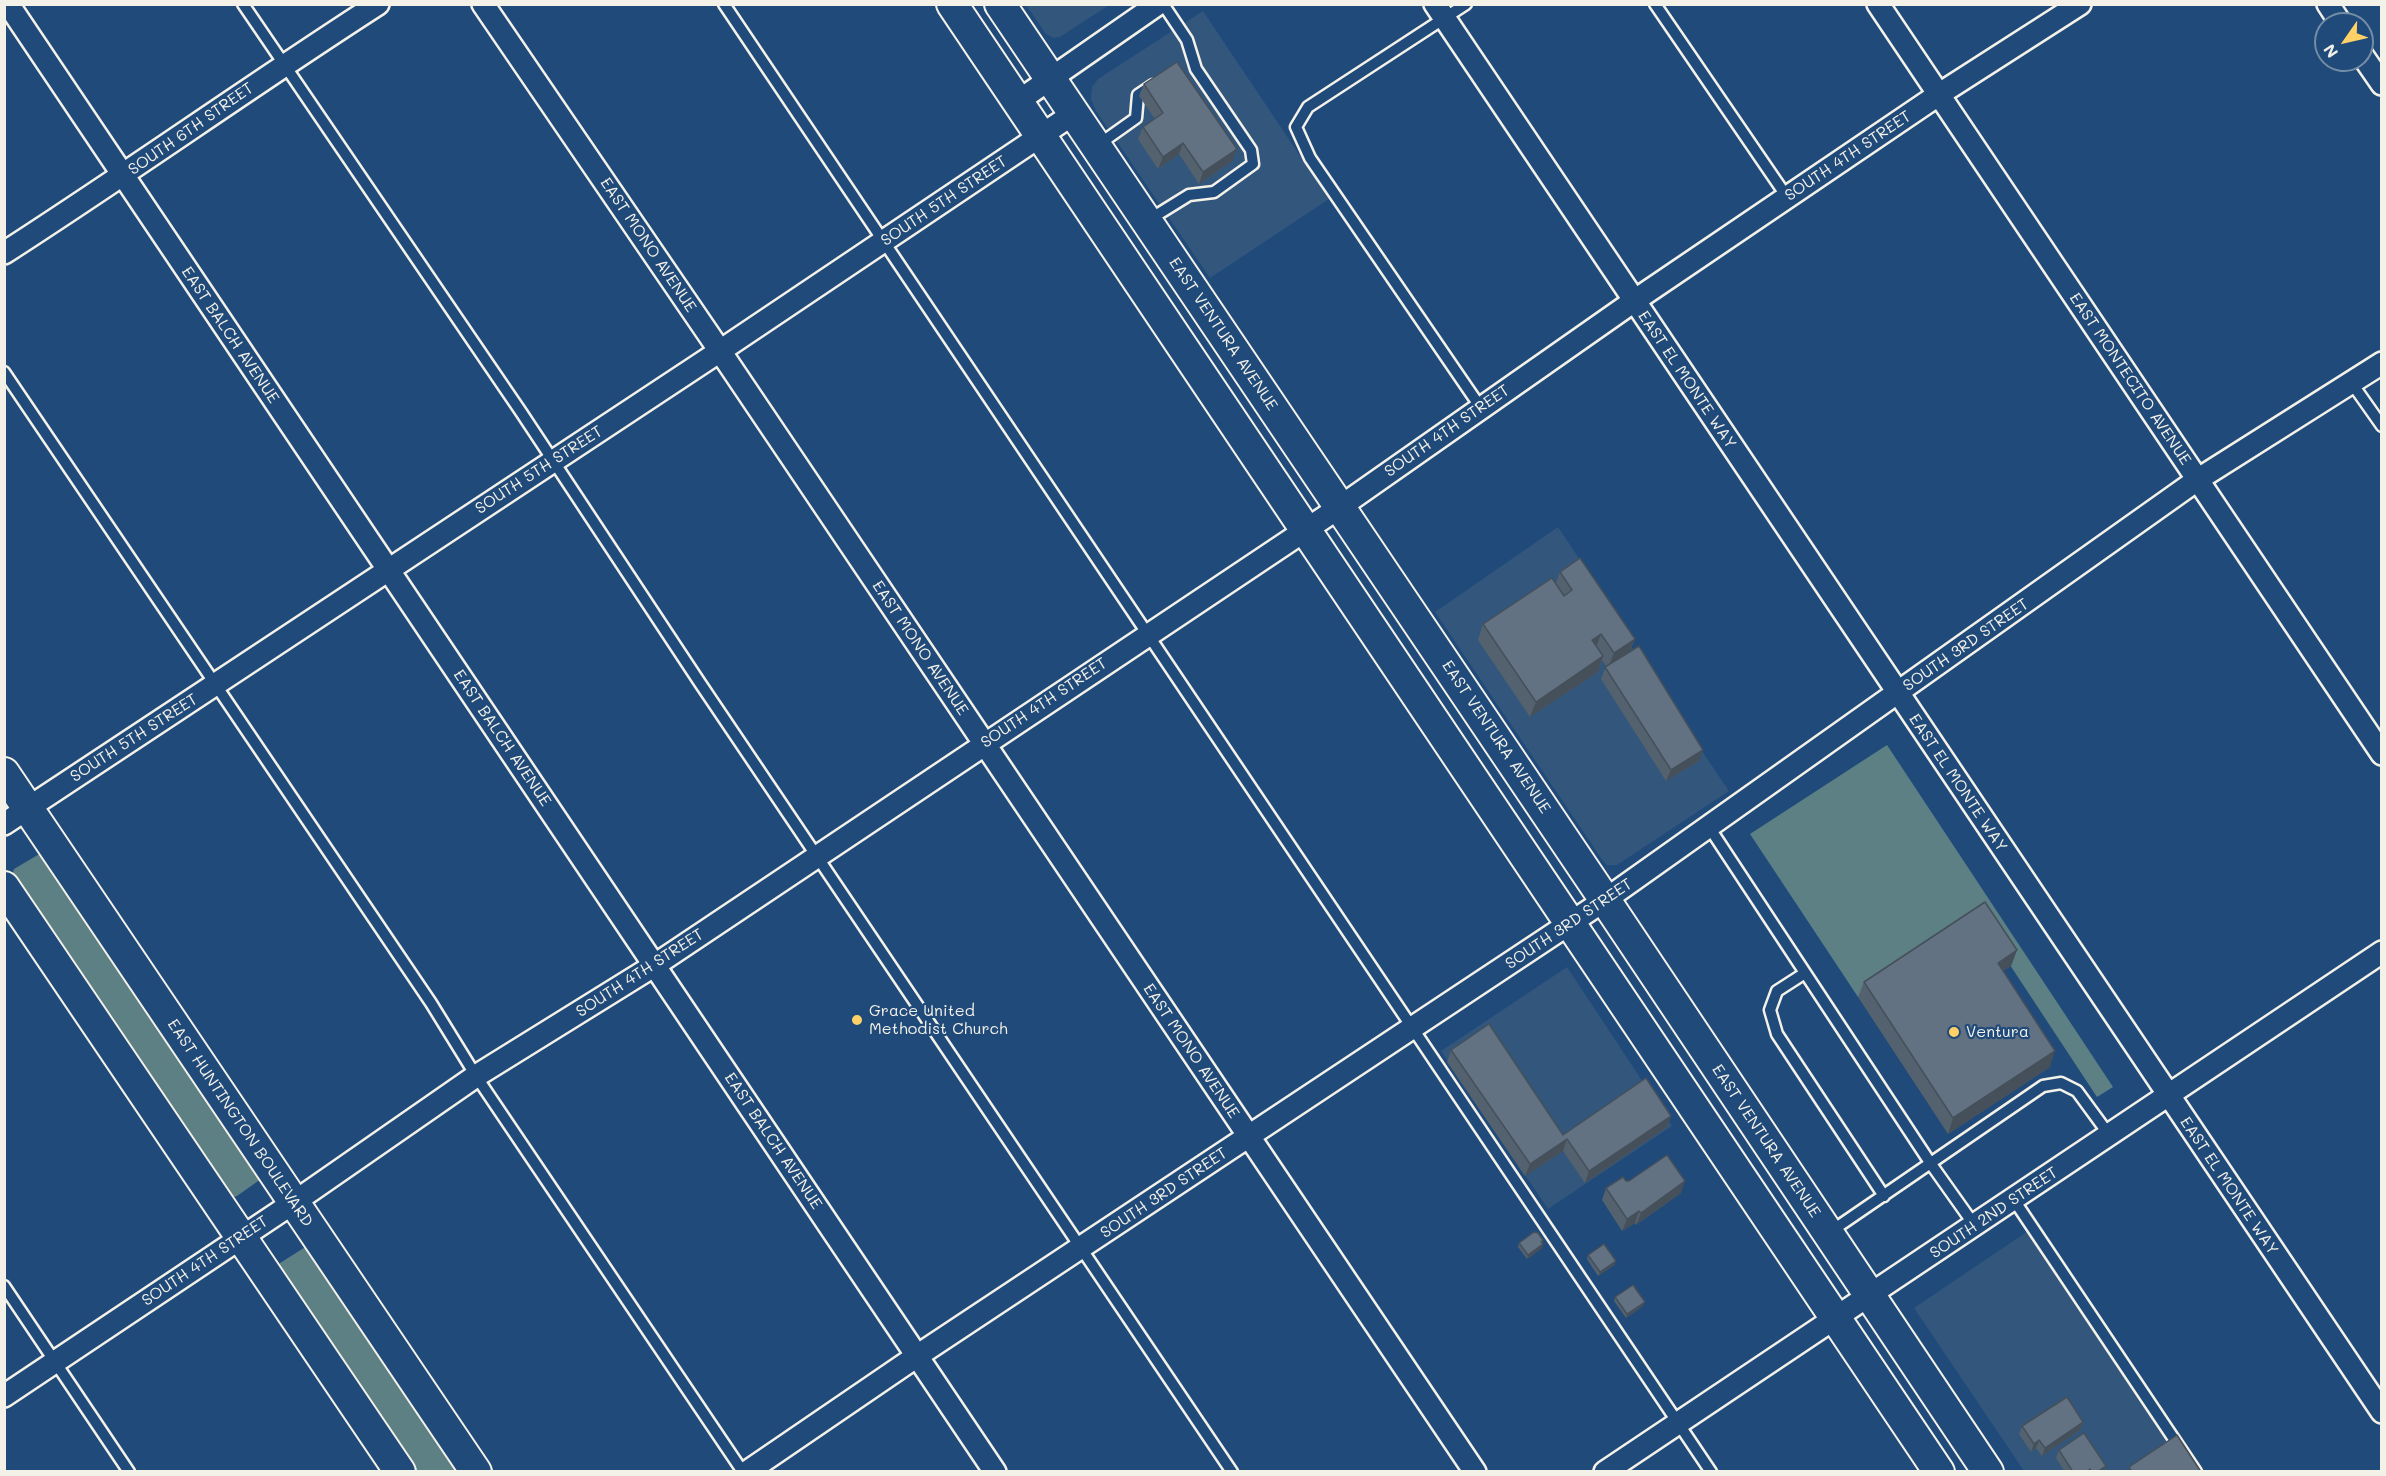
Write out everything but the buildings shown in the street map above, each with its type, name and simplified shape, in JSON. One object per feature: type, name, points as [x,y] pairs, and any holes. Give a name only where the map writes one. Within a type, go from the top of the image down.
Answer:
[{"type":"main road","points":[[952,4],[1939,1472]]},
{"type":"main road","name":"EAST VENTURA AVENUE","points":[[1000,4],[1988,1472]]},
{"type":"main road","name":"EAST HUNTINGTON BOULEVARD","points":[[4,773],[16,816],[293,1203],[476,1472]]},
{"type":"main road","points":[[4,887],[400,1472]]},
{"type":"street","name":"EAST BALCH AVENUE","points":[[8,4],[995,1472]]},
{"type":"street","name":"SOUTH 6TH STREET","points":[[4,253],[123,176],[284,65],[378,4]]},
{"type":"street","name":"EAST MONO AVENUE","points":[[483,4],[720,351],[1475,1472]]},
{"type":"street","points":[[1017,102],[1158,4]]},
{"type":"street","name":"EAST MONTECITO AVENUE","points":[[1878,4],[2382,754]]},
{"type":"street","name":"SOUTH 4TH STREET","points":[[4,1396],[293,1203],[476,1076],[655,965],[1340,507],[1787,197],[1938,95],[2080,4]]},
{"type":"street","name":"EAST EL MONTE WAY","points":[[1439,12],[2382,1412]]},
{"type":"street","name":"SOUTH 5TH STREET","points":[[16,816],[720,351],[1073,114]]},
{"type":"street","name":"SOUTH 3RD STREET","points":[[745,1472],[1605,900],[2197,480],[2382,363]]},
{"type":"street","name":"SOUTH 2ND STREET","points":[[1605,1472],[2382,952]]},
{"type":"lane","points":[[243,4],[553,460],[1080,1249],[1232,1472]]},
{"type":"lane","points":[[724,4],[1712,1472]]},
{"type":"lane","points":[[1147,222],[1189,195],[1214,192],[1253,164],[1251,150],[1196,69],[1188,61],[1187,40],[1163,4]]},
{"type":"lane","points":[[1466,4],[1439,12],[1308,108],[1296,127],[1310,158],[1481,408]]},
{"type":"lane","points":[[1655,4],[1787,197]]},
{"type":"lane","points":[[1095,146],[1136,118],[1138,95],[1166,76]]},
{"type":"lane","points":[[4,372],[431,1003],[476,1076],[745,1472]]},
{"type":"lane","points":[[2351,382],[2382,426]]},
{"type":"lane","points":[[1709,827],[1931,1164],[1975,1226]]},
{"type":"lane","points":[[1805,973],[1777,991],[1770,1010],[1777,1034],[1884,1196]]},
{"type":"lane","points":[[1828,1234],[2043,1086],[2061,1083],[2077,1091],[2110,1136]]},
{"type":"lane","points":[[2014,1200],[2196,1472]]},
{"type":"lane","points":[[4,1286],[129,1472]]},
{"type":"shaded area","points":[[1026,5],[1109,5],[1060,37],[1054,38],[1046,34]]},
{"type":"shaded area","points":[[1203,11],[1329,199],[1210,278],[1096,111],[1091,99],[1092,87],[1098,79]]},
{"type":"shaded area","points":[[1558,527],[1585,567],[1580,571],[1729,791],[1617,865],[1607,865],[1603,861],[1435,612]]},
{"type":"shaded area","points":[[1567,967],[1672,1126],[1548,1209],[1441,1051]]},
{"type":"shaded area","points":[[2028,1231],[2190,1471],[2024,1471],[1914,1308]]},
{"type":"green space","points":[[1887,745],[2113,1087],[2097,1097],[1979,918],[1858,997],[1750,834]]},
{"type":"green space","points":[[41,853],[261,1179],[237,1196],[230,1198],[12,876],[14,869]]},
{"type":"green space","points":[[307,1246],[464,1471],[411,1471],[278,1266]]},
{"type":"place","name":"Grace United Methodist Church","points":[[857,1020]]},
{"type":"place","name":"Ventura","points":[[1954,1032]]}]
